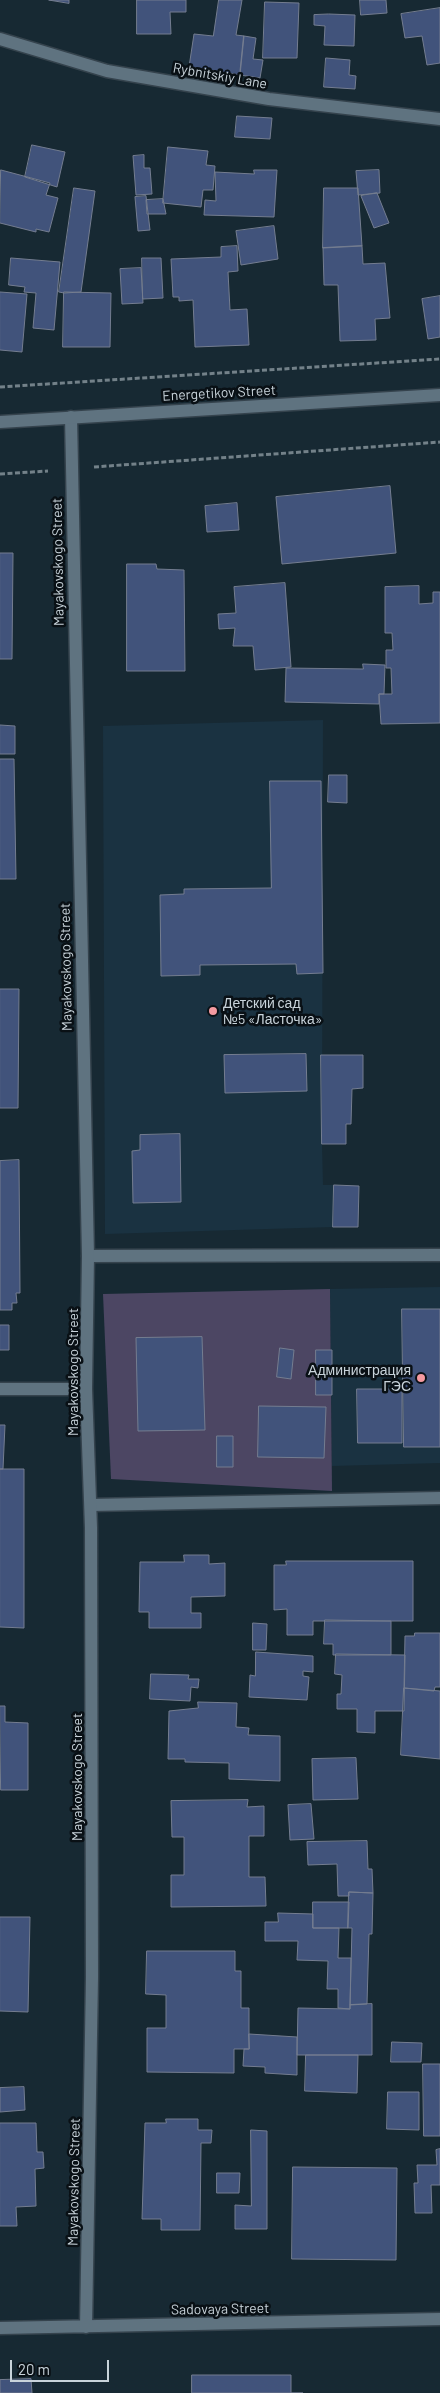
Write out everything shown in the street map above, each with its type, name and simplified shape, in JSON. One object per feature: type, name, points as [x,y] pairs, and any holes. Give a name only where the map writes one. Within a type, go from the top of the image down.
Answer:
[{"type":"street","name":"Rybnitskiy Lane","points":[[0,38],[106,71],[269,99],[440,119]]},
{"type":"street","name":"Energetikov Street","points":[[0,422],[440,395]]},
{"type":"street","name":"Mayakovskogo Street","points":[[71,417],[88,1256],[86,1389],[90,1505],[92,1977],[86,2327]]},
{"type":"street","points":[[88,1256],[440,1255]]},
{"type":"street","points":[[0,1389],[86,1389]]},
{"type":"street","points":[[90,1505],[440,1498]]},
{"type":"street","name":"Sadovaya Street","points":[[0,2328],[440,2319]]},
{"type":"path","points":[[0,387],[440,359]]},
{"type":"path","points":[[0,474],[440,442]]},
{"type":"shaded area","name":"Детский сад №5 «Ласточка»","points":[[323,720],[322,1144],[323,1185],[334,1185],[333,1227],[105,1234],[103,726]]},
{"type":"shaded area","points":[[440,1287],[440,1463],[332,1466],[330,1289]]},
{"type":"shaded area","points":[[330,1289],[332,1491],[111,1479],[103,1294]]},
{"type":"building","points":[[49,0],[69,0],[69,3]]},
{"type":"building","points":[[137,0],[186,0],[186,12],[170,12],[171,34],[137,34]]},
{"type":"building","points":[[219,0],[242,0],[236,35],[244,36],[240,75],[189,67],[194,34],[213,36]]},
{"type":"building","points":[[360,0],[386,0],[387,13],[361,15]]},
{"type":"building","points":[[265,2],[299,3],[297,58],[263,58]]},
{"type":"building","points":[[440,8],[440,63],[427,65],[422,36],[405,38],[401,14]]},
{"type":"building","points":[[314,15],[355,15],[354,46],[324,45],[325,26],[314,25]]},
{"type":"building","points":[[244,36],[256,38],[253,59],[263,60],[260,78],[240,75]]},
{"type":"building","points":[[326,58],[350,60],[349,75],[356,76],[355,89],[324,87]]},
{"type":"building","points":[[237,116],[272,118],[270,139],[235,137]]},
{"type":"building","points":[[32,145],[65,152],[57,187],[25,177]]},
{"type":"building","points":[[168,147],[208,151],[206,165],[215,166],[213,190],[203,190],[201,207],[163,203]]},
{"type":"building","points":[[144,155],[144,168],[150,168],[152,194],[136,195],[133,156]]},
{"type":"building","points":[[1,170],[50,183],[46,195],[58,198],[49,232],[36,229],[36,232],[0,223]]},
{"type":"building","points":[[254,170],[277,170],[274,217],[204,215],[205,200],[216,201],[215,172],[254,174]]},
{"type":"building","points":[[379,170],[380,193],[358,195],[356,171]]},
{"type":"building","points":[[74,188],[95,191],[81,292],[64,293],[59,292]]},
{"type":"building","points":[[324,188],[358,188],[362,246],[323,248]]},
{"type":"building","points":[[377,193],[389,223],[374,228],[361,196]]},
{"type":"building","points":[[146,196],[150,230],[138,231],[135,197]]},
{"type":"building","points":[[163,199],[166,214],[147,214],[146,200]]},
{"type":"building","points":[[274,226],[278,259],[241,265],[236,231]]},
{"type":"building","points":[[237,246],[238,271],[228,272],[230,310],[247,309],[249,345],[195,347],[193,300],[179,301],[179,297],[173,297],[171,259],[221,257],[221,247]]},
{"type":"building","points":[[362,246],[363,264],[385,263],[390,318],[375,319],[376,340],[340,341],[338,285],[324,285],[323,248]]},
{"type":"building","points":[[11,258],[60,262],[54,330],[33,328],[36,293],[24,292],[25,287],[9,285]]},
{"type":"building","points":[[142,258],[161,258],[163,298],[143,299]]},
{"type":"building","points":[[141,268],[143,303],[122,304],[120,269]]},
{"type":"building","points":[[0,292],[27,294],[22,352],[0,350]]},
{"type":"building","points":[[64,292],[111,293],[110,347],[63,347]]},
{"type":"building","points":[[440,296],[440,337],[428,339],[422,299]]},
{"type":"building","points":[[390,486],[396,553],[282,564],[276,497]]},
{"type":"building","points":[[237,503],[239,530],[207,532],[205,506]]},
{"type":"building","points":[[0,553],[13,553],[12,659],[0,659]]},
{"type":"building","points":[[127,564],[156,564],[157,569],[184,570],[185,671],[127,671]]},
{"type":"building","points":[[285,583],[291,667],[255,670],[253,646],[233,646],[235,628],[219,629],[218,614],[236,613],[234,587]]},
{"type":"building","points":[[419,586],[419,604],[433,603],[433,592],[440,592],[440,723],[381,724],[379,694],[392,694],[391,668],[386,668],[386,650],[393,650],[392,633],[385,633],[385,587]]},
{"type":"building","points":[[363,664],[385,665],[384,694],[379,694],[379,704],[285,702],[286,668],[363,669]]},
{"type":"building","points":[[0,725],[15,726],[15,754],[0,754]]},
{"type":"building","points":[[0,759],[14,759],[16,879],[0,879]]},
{"type":"building","points":[[329,775],[347,775],[347,803],[328,802]]},
{"type":"building","points":[[270,781],[321,781],[323,973],[297,974],[296,964],[200,965],[200,975],[161,976],[160,895],[184,894],[184,889],[271,888]]},
{"type":"building","points":[[0,989],[19,989],[18,1108],[0,1108]]},
{"type":"building","points":[[306,1054],[307,1091],[225,1093],[224,1055]]},
{"type":"building","points":[[321,1055],[363,1055],[363,1088],[352,1089],[351,1124],[346,1124],[346,1144],[322,1144]]},
{"type":"building","points":[[180,1134],[181,1202],[133,1203],[132,1151],[140,1150],[140,1135]]},
{"type":"building","points":[[19,1160],[20,1293],[16,1293],[17,1303],[12,1303],[12,1310],[0,1310],[0,1161]]},
{"type":"building","points":[[334,1185],[359,1186],[358,1227],[333,1227]]},
{"type":"building","name":"Администрация ГЭС","points":[[402,1309],[440,1309],[440,1447],[404,1447]]},
{"type":"building","points":[[0,1325],[9,1325],[9,1350],[0,1350]]},
{"type":"building","points":[[202,1337],[205,1430],[138,1431],[136,1338]]},
{"type":"building","points":[[280,1348],[294,1350],[291,1379],[277,1377]]},
{"type":"building","points":[[316,1350],[332,1350],[332,1395],[316,1395]]},
{"type":"building","points":[[357,1389],[402,1389],[402,1443],[358,1443]]},
{"type":"building","points":[[259,1406],[326,1407],[324,1458],[258,1457]]},
{"type":"building","points":[[0,1425],[5,1425],[3,1469],[0,1469]]},
{"type":"building","points":[[217,1436],[233,1436],[233,1467],[217,1467]]},
{"type":"building","points":[[0,1469],[24,1469],[24,1628],[0,1627]]},
{"type":"building","points":[[184,1555],[209,1555],[209,1564],[225,1563],[225,1596],[191,1597],[191,1613],[201,1613],[201,1628],[149,1628],[149,1612],[139,1612],[140,1562],[184,1562]]},
{"type":"building","points":[[286,1561],[413,1561],[413,1621],[313,1621],[313,1635],[287,1635],[287,1609],[274,1610],[274,1565],[286,1565]]},
{"type":"building","points":[[325,1620],[391,1621],[391,1655],[333,1655],[333,1644],[324,1644]]},
{"type":"building","points":[[253,1623],[267,1624],[266,1650],[253,1650]]},
{"type":"building","points":[[415,1633],[440,1633],[440,1687],[435,1687],[434,1691],[404,1688],[405,1636],[414,1636]]},
{"type":"building","points":[[256,1652],[313,1656],[313,1672],[303,1671],[303,1676],[309,1677],[307,1700],[249,1697],[250,1675],[255,1676]]},
{"type":"building","points":[[336,1654],[405,1655],[404,1711],[375,1711],[375,1733],[357,1732],[357,1709],[337,1709],[337,1694],[341,1694],[342,1675],[335,1674]]},
{"type":"building","points":[[151,1674],[189,1675],[188,1679],[199,1679],[198,1688],[191,1687],[190,1701],[150,1699]]},
{"type":"building","points":[[404,1688],[440,1691],[440,1759],[401,1755]]},
{"type":"building","points":[[198,1702],[237,1703],[236,1727],[249,1728],[248,1735],[280,1736],[280,1781],[229,1779],[229,1763],[185,1762],[185,1759],[168,1759],[169,1711],[198,1708]]},
{"type":"building","points":[[0,1706],[5,1706],[5,1722],[28,1723],[28,1790],[1,1790]]},
{"type":"building","points":[[356,1758],[358,1799],[313,1800],[312,1759]]},
{"type":"building","points":[[248,1800],[247,1807],[264,1806],[264,1836],[249,1836],[249,1877],[265,1877],[266,1906],[171,1907],[171,1875],[184,1875],[184,1837],[172,1837],[171,1801]]},
{"type":"building","points":[[311,1804],[314,1839],[290,1840],[288,1805]]},
{"type":"building","points":[[367,1841],[368,1869],[372,1869],[373,1893],[349,1892],[349,1896],[338,1896],[337,1864],[308,1865],[307,1842]]},
{"type":"building","points":[[349,1892],[373,1893],[372,1934],[369,1934],[367,2004],[350,2005],[352,1928],[348,1928]]},
{"type":"building","points":[[313,1902],[349,1902],[348,1928],[313,1928]]},
{"type":"building","points":[[278,1913],[313,1914],[313,1928],[339,1928],[338,1958],[351,1958],[350,2009],[338,2008],[338,1989],[327,1989],[328,1961],[297,1960],[298,1941],[265,1941],[265,1922],[278,1922]]},
{"type":"building","points":[[0,1917],[30,1917],[28,2012],[0,2011]]},
{"type":"building","points":[[147,1951],[235,1951],[235,1971],[241,1971],[241,2008],[249,2008],[249,2049],[234,2049],[234,2073],[147,2072],[147,2028],[166,2028],[166,1995],[146,1994]]},
{"type":"building","points":[[372,2004],[372,2055],[297,2055],[298,2008],[350,2009],[350,2005]]},
{"type":"building","points":[[249,2034],[297,2037],[297,2075],[265,2073],[265,2067],[243,2066],[244,2049],[249,2049]]},
{"type":"building","points":[[392,2042],[422,2043],[421,2062],[391,2062]]},
{"type":"building","points":[[306,2055],[358,2055],[357,2093],[305,2091]]},
{"type":"building","points":[[423,2064],[440,2064],[440,2136],[424,2136]]},
{"type":"building","points":[[24,2087],[25,2110],[0,2112],[0,2088]]},
{"type":"building","points":[[388,2092],[419,2092],[419,2130],[387,2129]]},
{"type":"building","points":[[166,2119],[198,2119],[198,2130],[212,2130],[211,2143],[201,2143],[200,2230],[161,2230],[161,2219],[142,2219],[145,2123],[166,2123]]},
{"type":"building","points":[[0,2123],[36,2123],[37,2152],[43,2152],[44,2168],[35,2169],[36,2206],[16,2207],[17,2226],[0,2226]]},
{"type":"building","points":[[251,2130],[267,2131],[267,2229],[235,2229],[235,2205],[251,2206]]},
{"type":"building","points":[[440,2149],[440,2185],[431,2185],[432,2213],[415,2213],[414,2183],[418,2183],[417,2165],[437,2165],[436,2150]]},
{"type":"building","points":[[293,2167],[397,2168],[396,2260],[292,2259]]},
{"type":"building","points":[[217,2173],[240,2173],[239,2193],[217,2193]]},
{"type":"building","points":[[192,2375],[291,2375],[291,2393],[192,2393]]},
{"type":"building","points":[[31,2379],[32,2393],[0,2393],[0,2380]]},
{"type":"place","name":"Детский сад №5 «Ласточка»","points":[[213,1011]]},
{"type":"place","name":"Администрация ГЭС","points":[[421,1378]]}]
